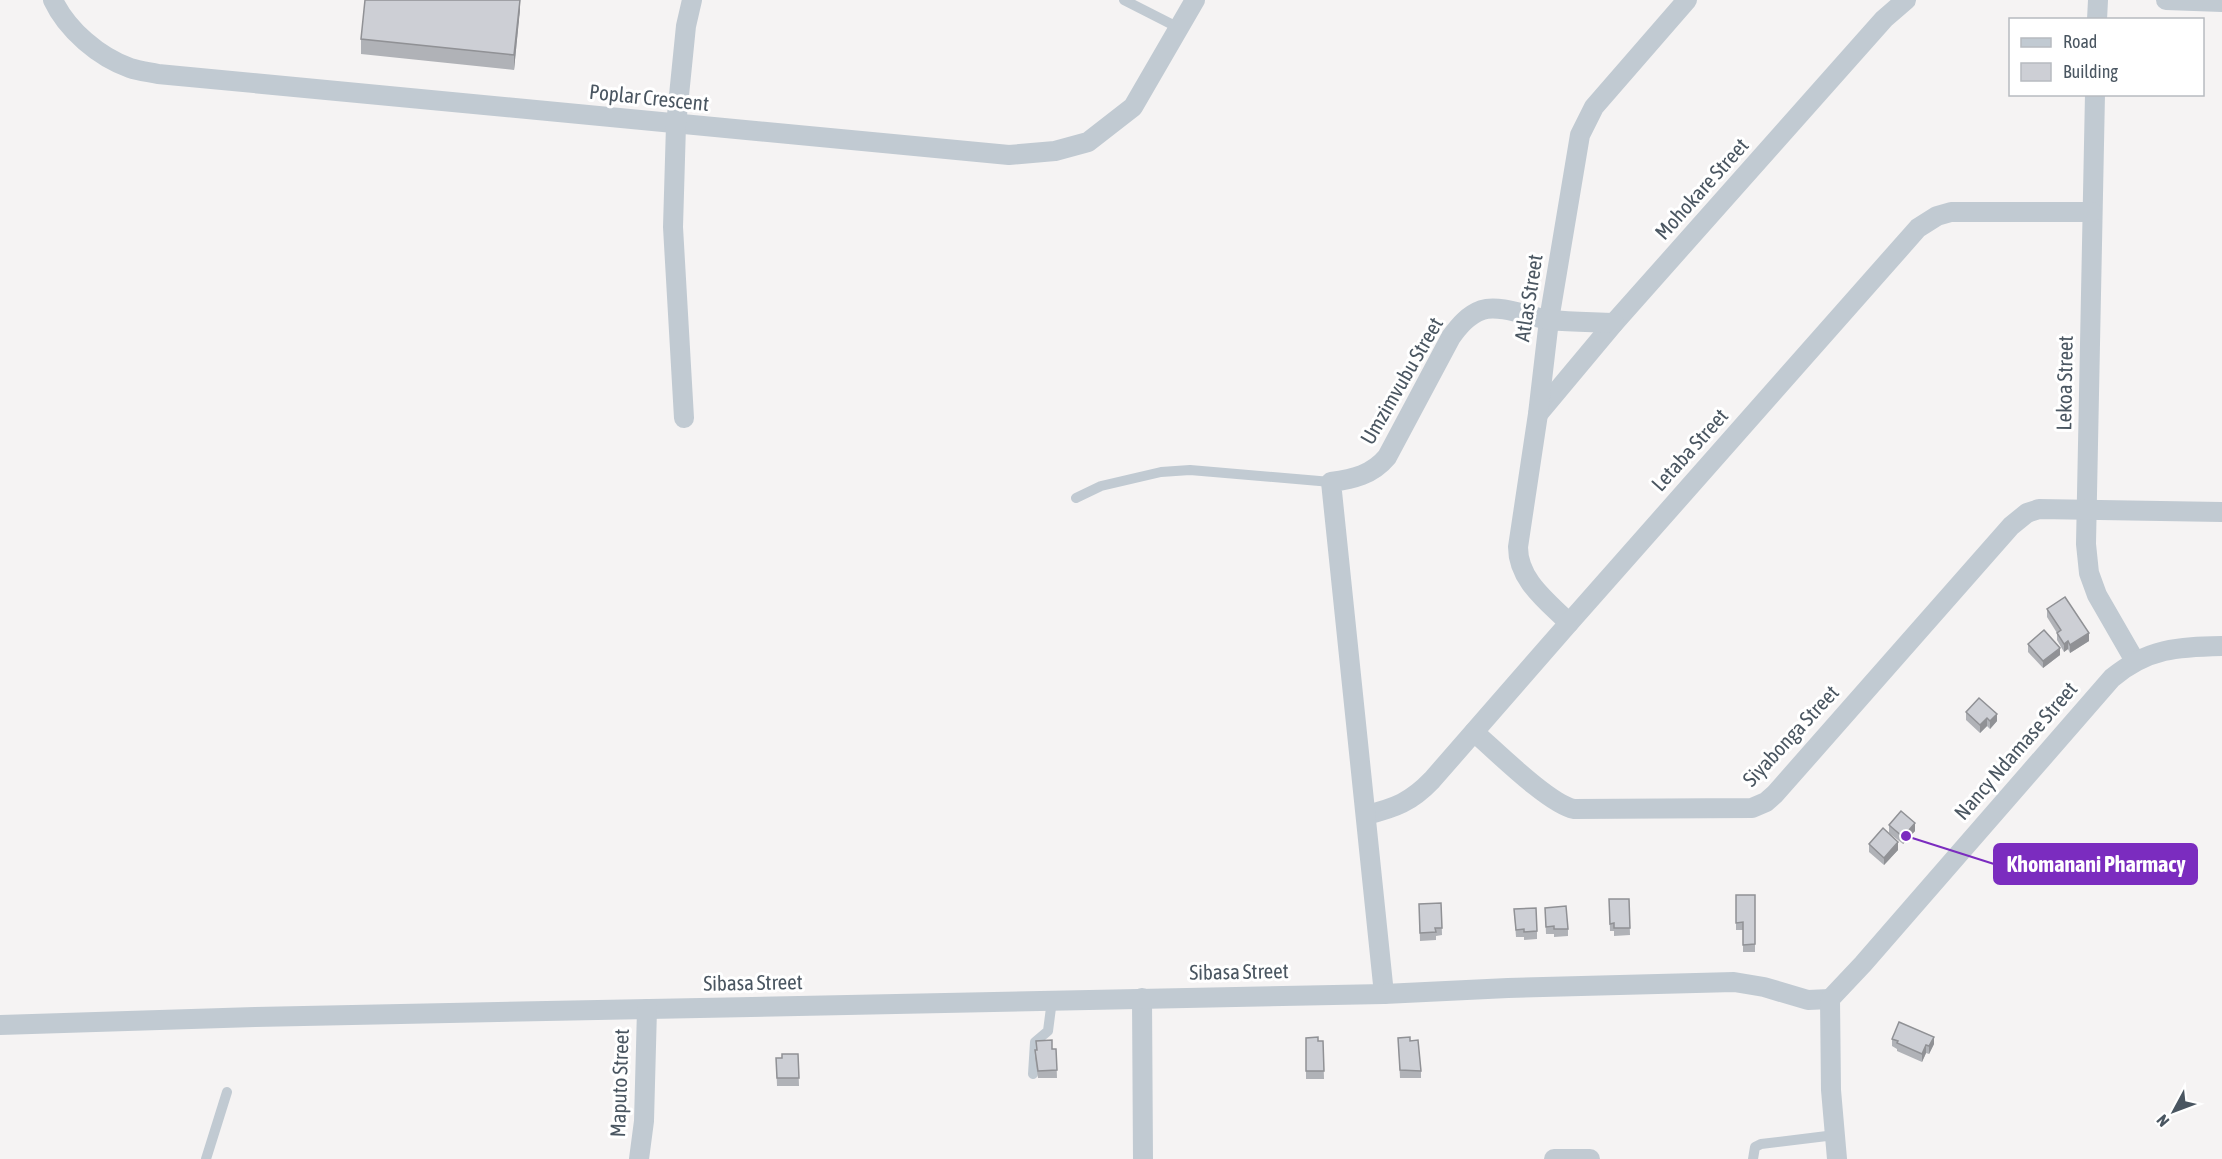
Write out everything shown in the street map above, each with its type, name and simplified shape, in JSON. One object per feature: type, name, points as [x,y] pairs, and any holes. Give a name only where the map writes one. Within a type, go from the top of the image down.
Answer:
[{"type":"street","name":"Poplar Crescent","points":[[53,0],[57,9],[79,36],[105,55],[130,68],[158,74],[1008,155],[1055,150],[1088,142],[1133,107],[1195,0]]},
{"type":"street","points":[[684,418],[673,227],[676,125],[686,26],[692,0]]},
{"type":"street","name":"Atlas Street","points":[[1569,622],[1531,585],[1518,556],[1549,320],[1580,135],[1594,107],[1687,0]]},
{"type":"street","name":"Mohokare Street","points":[[1538,414],[1614,323],[1884,18],[1906,0]]},
{"type":"street","points":[[2097,18],[2098,0]]},
{"type":"street","points":[[2166,0],[2222,2]]},
{"type":"street","name":"Lekoa Street","points":[[2095,96],[2086,544],[2089,573],[2097,595],[2135,661]]},
{"type":"street","name":"Letaba Street","points":[[1366,815],[1403,804],[1420,793],[1918,228],[1937,216],[1951,212],[2092,212]]},
{"type":"street","name":"Umzimvubu Street","points":[[1331,482],[1364,475],[1381,465],[1451,337],[1465,320],[1484,309],[1495,309],[1549,320],[1614,323]]},
{"type":"street","points":[[1331,482],[1384,994]]},
{"type":"street","name":"Siyabonga Street","points":[[1474,732],[1556,802],[1565,807],[1574,809],[1739,809],[1760,806],[1775,794],[2011,526],[2033,510],[2222,512]]},
{"type":"street","name":"Nancy Ndamase Street","points":[[1830,999],[1863,964],[2103,686],[2135,661],[2154,653],[2171,649],[2222,646]]},
{"type":"street","name":"Sibasa Street","points":[[0,1025],[255,1017],[1384,994],[1734,982],[1764,987],[1808,1000],[1830,999]]},
{"type":"street","points":[[1142,998],[1143,1159]]},
{"type":"street","points":[[1830,999],[1832,1090],[1837,1159]]},
{"type":"street","name":"Maputo Street","points":[[639,1159],[644,1121],[647,1009]]},
{"type":"street","points":[[1554,1159],[1590,1159]]},
{"type":"lane","points":[[1124,0],[1179,28]]},
{"type":"lane","points":[[1076,498],[1101,486],[1161,472],[1190,470],[1331,482]]},
{"type":"lane","points":[[1033,1074],[1035,1042],[1048,1030],[1052,1000]]},
{"type":"lane","points":[[206,1159],[227,1092]]},
{"type":"lane","points":[[1753,1159],[1755,1147],[1761,1144],[1835,1135]]},
{"type":"building","points":[[365,0],[520,0],[514,55],[361,39]]},
{"type":"building","points":[[2065,597],[2089,633],[2070,645],[2068,641],[2064,644],[2057,633],[2061,630],[2047,609]]},
{"type":"building","points":[[2044,630],[2060,648],[2043,661],[2028,644]]},
{"type":"building","points":[[1979,698],[1997,714],[1990,721],[1987,718],[1980,725],[1966,712]]},
{"type":"building","points":[[1901,811],[1915,823],[1903,837],[1889,825]]},
{"type":"building","points":[[1883,828],[1898,842],[1884,858],[1869,844]]},
{"type":"building","points":[[1736,895],[1755,895],[1755,944],[1743,945],[1743,922],[1736,923]]},
{"type":"building","points":[[1609,899],[1629,899],[1630,928],[1614,928],[1614,923],[1610,924]]},
{"type":"building","points":[[1441,903],[1442,928],[1435,928],[1436,932],[1420,933],[1419,904]]},
{"type":"building","points":[[1566,906],[1568,929],[1546,927],[1545,908]]},
{"type":"building","points":[[1536,908],[1537,931],[1516,930],[1514,909]]},
{"type":"building","points":[[1899,1022],[1934,1037],[1929,1046],[1926,1045],[1922,1054],[1892,1039]]},
{"type":"building","points":[[1318,1037],[1318,1041],[1323,1041],[1324,1071],[1306,1071],[1306,1038]]},
{"type":"building","points":[[1410,1037],[1410,1041],[1418,1040],[1421,1071],[1400,1070],[1398,1038]]},
{"type":"building","points":[[1052,1040],[1052,1049],[1056,1049],[1057,1070],[1038,1071],[1036,1041]]},
{"type":"building","points":[[782,1054],[798,1054],[799,1078],[777,1078],[776,1058],[782,1058]]},
{"type":"place","name":"Khomanani Pharmacy","points":[[1906,836]]}]
